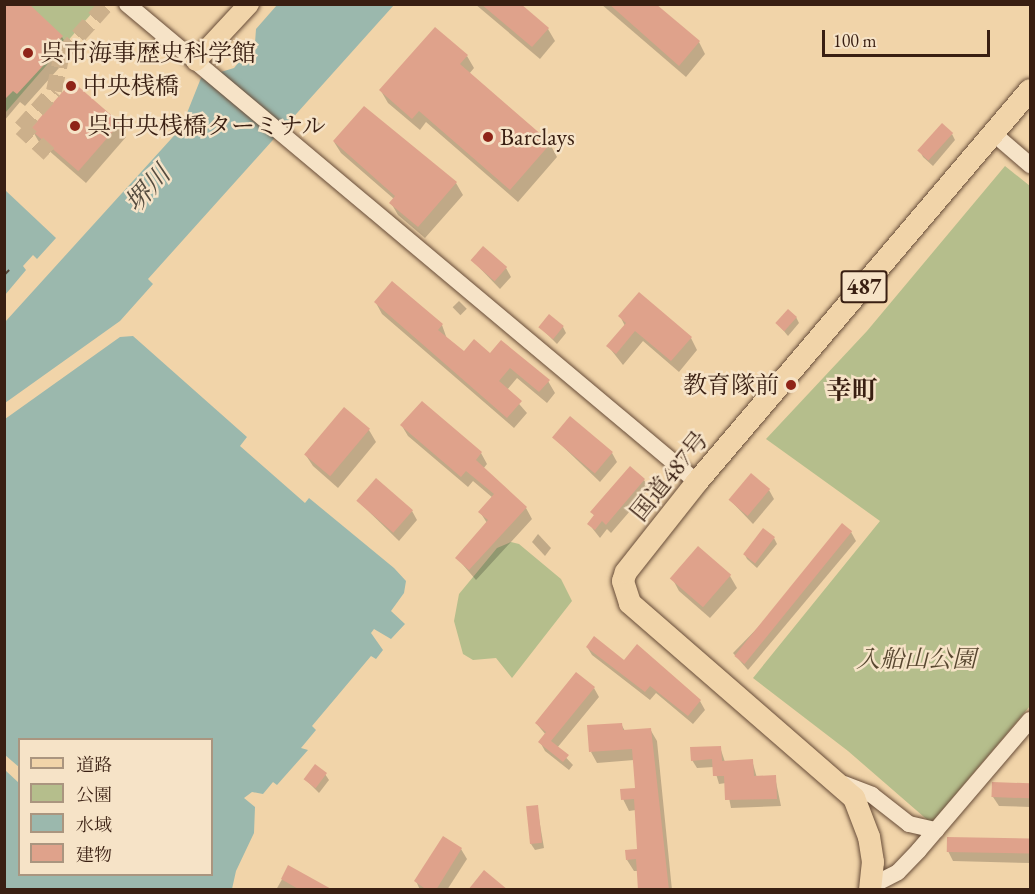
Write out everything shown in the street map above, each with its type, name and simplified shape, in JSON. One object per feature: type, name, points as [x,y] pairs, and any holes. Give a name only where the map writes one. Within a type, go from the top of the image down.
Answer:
[{"type":"highway","name":"国道487号","points":[[871,888],[873,862],[869,837],[854,798],[840,782],[821,771],[627,597],[626,572],[697,482],[1030,90]]},
{"type":"main road","points":[[196,61],[249,4]]},
{"type":"street","points":[[127,4],[697,482]]},
{"type":"street","points":[[994,134],[1030,165]]},
{"type":"street","points":[[871,888],[898,872],[1030,720]]},
{"type":"street","points":[[840,782],[872,795],[909,824],[936,830]]},
{"type":"green space","name":"呉市海事歴史科学館","points":[[5,5],[99,5],[5,113]]},
{"type":"green space","name":"入船山公園","points":[[1005,166],[1030,186],[1030,706],[931,823],[848,751],[753,678],[880,521],[766,439],[867,331]]},
{"type":"green space","points":[[511,542],[519,544],[561,579],[572,601],[512,678],[496,658],[473,660],[463,654],[454,621],[459,594],[497,548]]},
{"type":"water","name":"堺川","points":[[277,5],[394,5],[148,279],[153,284],[120,321],[5,403],[5,322],[181,128],[201,78],[234,68],[255,43],[256,29]]},
{"type":"water","points":[[5,190],[56,238],[37,259],[33,255],[23,266],[26,270],[5,295]]},
{"type":"water","points":[[133,336],[247,437],[240,446],[305,503],[309,498],[394,568],[406,581],[404,593],[391,611],[405,624],[391,639],[374,629],[371,633],[383,650],[376,659],[371,656],[312,726],[316,730],[301,748],[308,750],[277,785],[273,782],[263,794],[252,792],[244,798],[255,807],[254,833],[236,871],[232,889],[5,889],[5,770],[18,782],[18,876],[213,876],[213,738],[18,738],[18,766],[5,755],[5,419],[120,337]]},
{"type":"building","name":"呉市海事歴史科学館","points":[[4,4],[29,4],[63,36],[49,51],[53,55],[17,94],[13,91],[4,100]]},
{"type":"building","points":[[481,4],[521,4],[549,28],[532,47]]},
{"type":"building","points":[[609,4],[656,4],[700,41],[679,66]]},
{"type":"building","points":[[435,27],[468,55],[460,64],[551,143],[510,190],[419,111],[412,119],[379,90]]},
{"type":"building","name":"呉中央桟橋ターミナル","points":[[72,81],[120,123],[78,171],[30,129]]},
{"type":"building","points":[[364,106],[457,182],[418,227],[389,203],[395,196],[333,141]]},
{"type":"building","points":[[942,123],[953,133],[928,161],[917,150]]},
{"type":"building","points":[[483,246],[507,267],[495,281],[471,260]]},
{"type":"building","points":[[392,281],[443,324],[438,330],[464,351],[474,339],[490,353],[501,340],[550,380],[539,392],[510,368],[499,381],[522,401],[507,418],[374,302]]},
{"type":"building","points":[[639,292],[692,337],[671,361],[635,331],[616,354],[606,346],[626,323],[618,316]]},
{"type":"building","points":[[788,309],[797,317],[784,331],[775,323]]},
{"type":"building","points":[[549,314],[564,326],[553,339],[538,327]]},
{"type":"building","points":[[422,401],[482,452],[476,460],[527,507],[469,570],[455,558],[488,520],[478,512],[494,494],[466,471],[461,477],[400,425]]},
{"type":"building","points":[[344,407],[370,429],[330,476],[304,454]]},
{"type":"building","points":[[570,416],[613,452],[595,473],[552,437]]},
{"type":"building","points":[[630,466],[645,479],[606,525],[602,521],[595,530],[587,524],[594,515],[590,512]]},
{"type":"building","points":[[751,473],[770,489],[748,516],[729,500]]},
{"type":"building","points":[[376,478],[413,510],[393,533],[356,501]]},
{"type":"building","points":[[842,523],[852,531],[744,664],[734,656]]},
{"type":"building","points":[[763,528],[775,537],[755,563],[743,554]]},
{"type":"building","points":[[698,546],[731,575],[703,607],[670,578]]},
{"type":"building","points":[[594,636],[624,660],[637,644],[701,700],[688,716],[650,686],[645,692],[586,647]]},
{"type":"building","points":[[576,672],[595,687],[551,741],[569,755],[563,762],[538,742],[546,732],[535,723]]},
{"type":"building","points":[[622,723],[623,730],[651,728],[669,890],[638,890],[636,859],[626,860],[625,850],[637,849],[634,799],[621,800],[620,789],[635,788],[632,749],[589,752],[587,725]]},
{"type":"building","points":[[721,746],[722,761],[753,759],[754,776],[776,775],[777,799],[725,800],[724,776],[713,776],[712,759],[691,761],[690,747]]},
{"type":"building","points":[[315,764],[327,773],[316,788],[304,779]]},
{"type":"building","points":[[992,782],[1030,783],[1029,798],[991,797]]},
{"type":"building","points":[[538,805],[542,843],[530,844],[526,806]]},
{"type":"building","points":[[443,836],[462,848],[436,890],[427,890],[414,881]]},
{"type":"building","points":[[947,837],[1030,838],[1030,853],[947,852]]},
{"type":"building","points":[[288,865],[333,890],[300,890],[281,879]]},
{"type":"building","points":[[484,870],[508,890],[468,890]]},
{"type":"ferry route","points":[[4,275],[9,270]]},
{"type":"tunnel","points":[[49,154],[21,128],[54,91],[62,54],[107,4]]},
{"type":"place","name":"呉市海事歴史科学館","points":[[28,53]]},
{"type":"place","name":"中央桟橋","points":[[71,86]]},
{"type":"place","name":"呉中央桟橋ターミナル","points":[[75,126]]},
{"type":"place","name":"Barclays","points":[[488,137]]},
{"type":"place","name":"教育隊前","points":[[791,385]]},
{"type":"district","name":"幸町","points":[[852,391]]}]
